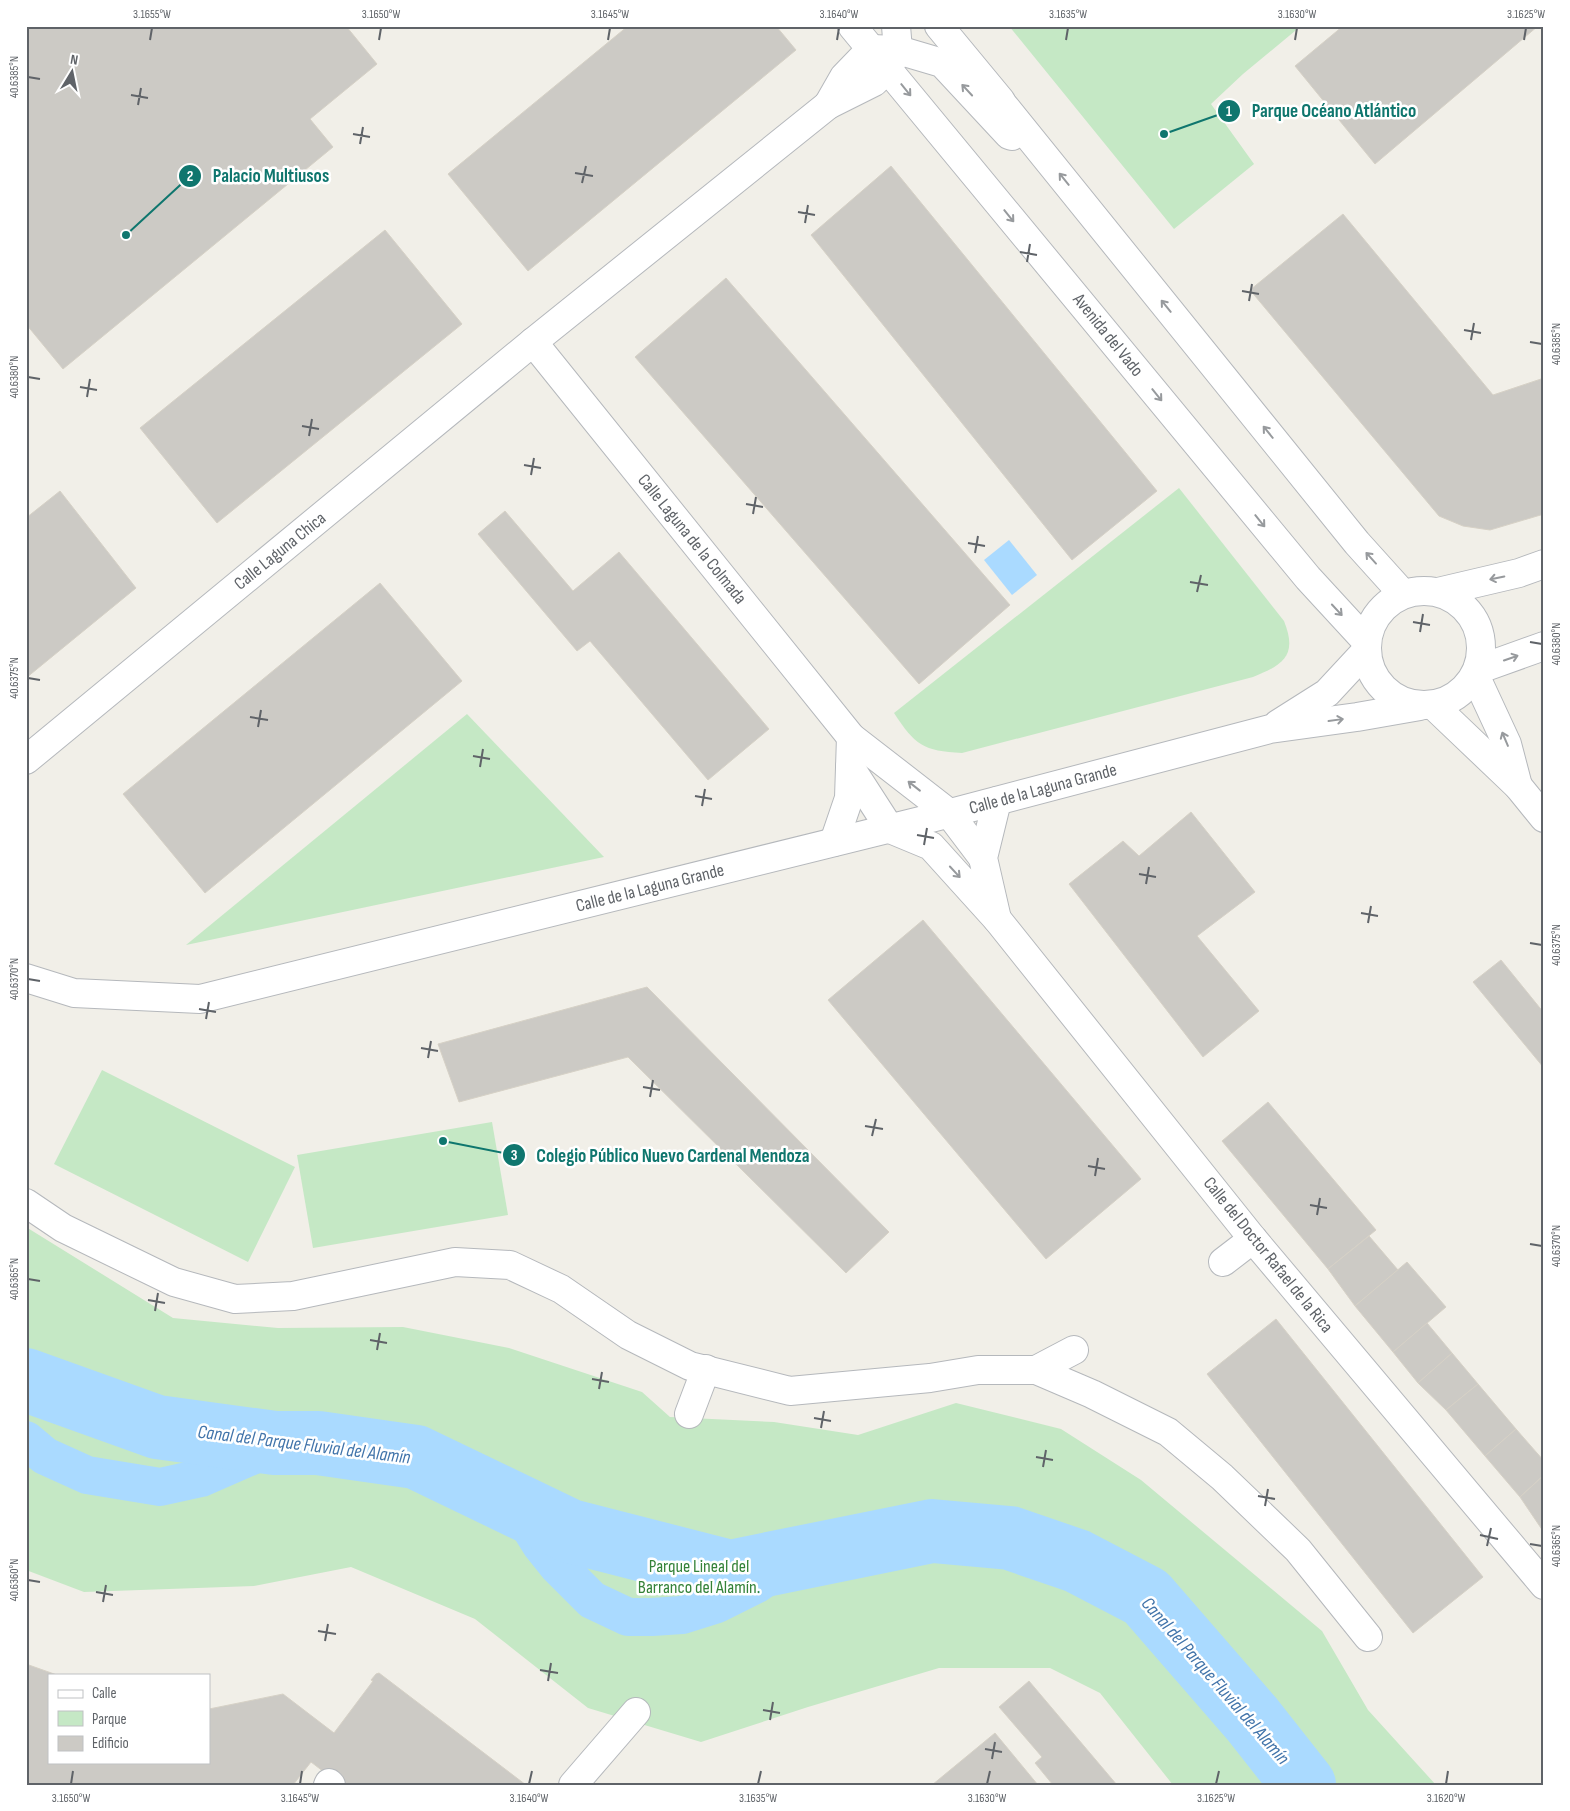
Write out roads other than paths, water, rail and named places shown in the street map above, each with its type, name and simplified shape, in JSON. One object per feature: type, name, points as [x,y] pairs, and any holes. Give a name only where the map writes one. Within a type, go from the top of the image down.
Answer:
[{"type":"street","name":"Avenida del Vado","points":[[852,26],[888,48],[1308,578],[1366,646]]},
{"type":"street","points":[[939,26],[1357,543],[1403,594]]},
{"type":"street","name":"Calle Laguna Chica","points":[[26,760],[533,342],[828,105],[844,77],[888,48]]},
{"type":"street","points":[[888,48],[942,63],[1009,136],[1031,139]]},
{"type":"street","name":"Calle Laguna de la Colmada","points":[[533,342],[851,737],[941,816],[984,858]]},
{"type":"street","points":[[1438,592],[1519,573],[1544,564]]},
{"type":"street","points":[[1420,590],[1438,592],[1456,600],[1470,613],[1479,631],[1482,650],[1476,672],[1464,689],[1450,699],[1427,706],[1404,702],[1389,694],[1378,683],[1369,668],[1366,646],[1370,626],[1378,612],[1390,601],[1403,594],[1420,590]]},
{"type":"street","name":"Calle de la Laguna Grande","points":[[1270,729],[1327,693],[1366,646]]},
{"type":"street","points":[[1476,672],[1544,646]]},
{"type":"street","points":[[1476,672],[1507,744],[1518,786]]},
{"type":"street","points":[[1427,706],[1518,786],[1544,818]]},
{"type":"street","name":"Calle de la Laguna Grande","points":[[26,978],[74,993],[200,999],[890,829],[1270,729],[1427,706]]},
{"type":"street","points":[[834,842],[849,798],[851,737]]},
{"type":"street","points":[[850,766],[890,829],[930,846],[941,816]]},
{"type":"street","points":[[997,801],[984,858],[998,919]]},
{"type":"street","name":"Calle del Doctor Rafael de la Rica","points":[[930,846],[998,919],[1253,1239],[1544,1585]]},
{"type":"street","points":[[26,1203],[63,1228],[174,1282],[235,1299],[293,1296],[456,1262],[510,1265],[561,1289],[628,1335],[690,1366],[790,1391],[930,1378],[978,1370],[1036,1370],[1092,1394],[1168,1432],[1222,1477],[1298,1550],[1368,1637]]},
{"type":"street","points":[[1223,1262],[1253,1239]]},
{"type":"street","points":[[1036,1370],[1074,1350]]},
{"type":"street","points":[[689,1414],[706,1370]]},
{"type":"street","points":[[573,1785],[636,1712]]},
{"type":"water","points":[[1009,540],[1037,575],[1012,595],[984,560]]},
{"type":"waterway","name":"Canal del Parque Fluvial del Alamín","points":[[26,1380],[157,1427],[275,1443],[318,1443],[416,1457],[570,1531],[730,1572],[932,1531],[1010,1538],[1077,1561],[1146,1597],[1252,1719],[1304,1785]]},
{"type":"waterway","points":[[26,1440],[45,1456],[87,1475],[160,1487],[201,1478],[254,1455],[275,1443]]},
{"type":"waterway","points":[[516,1505],[541,1545],[557,1565],[592,1600],[628,1617],[682,1615],[717,1604],[757,1584],[791,1560]]},
{"type":"place","name":"Parque Océano Atlántico","points":[[1164,134]]},
{"type":"place","name":"Palacio Multiusos","points":[[126,235]]},
{"type":"place","name":"Colegio Público Nuevo Cardenal Mendoza","points":[[443,1141]]},
{"type":"park label","name":"Parque Lineal del Barranco del Alamín.","points":[[699,1576]]}]
